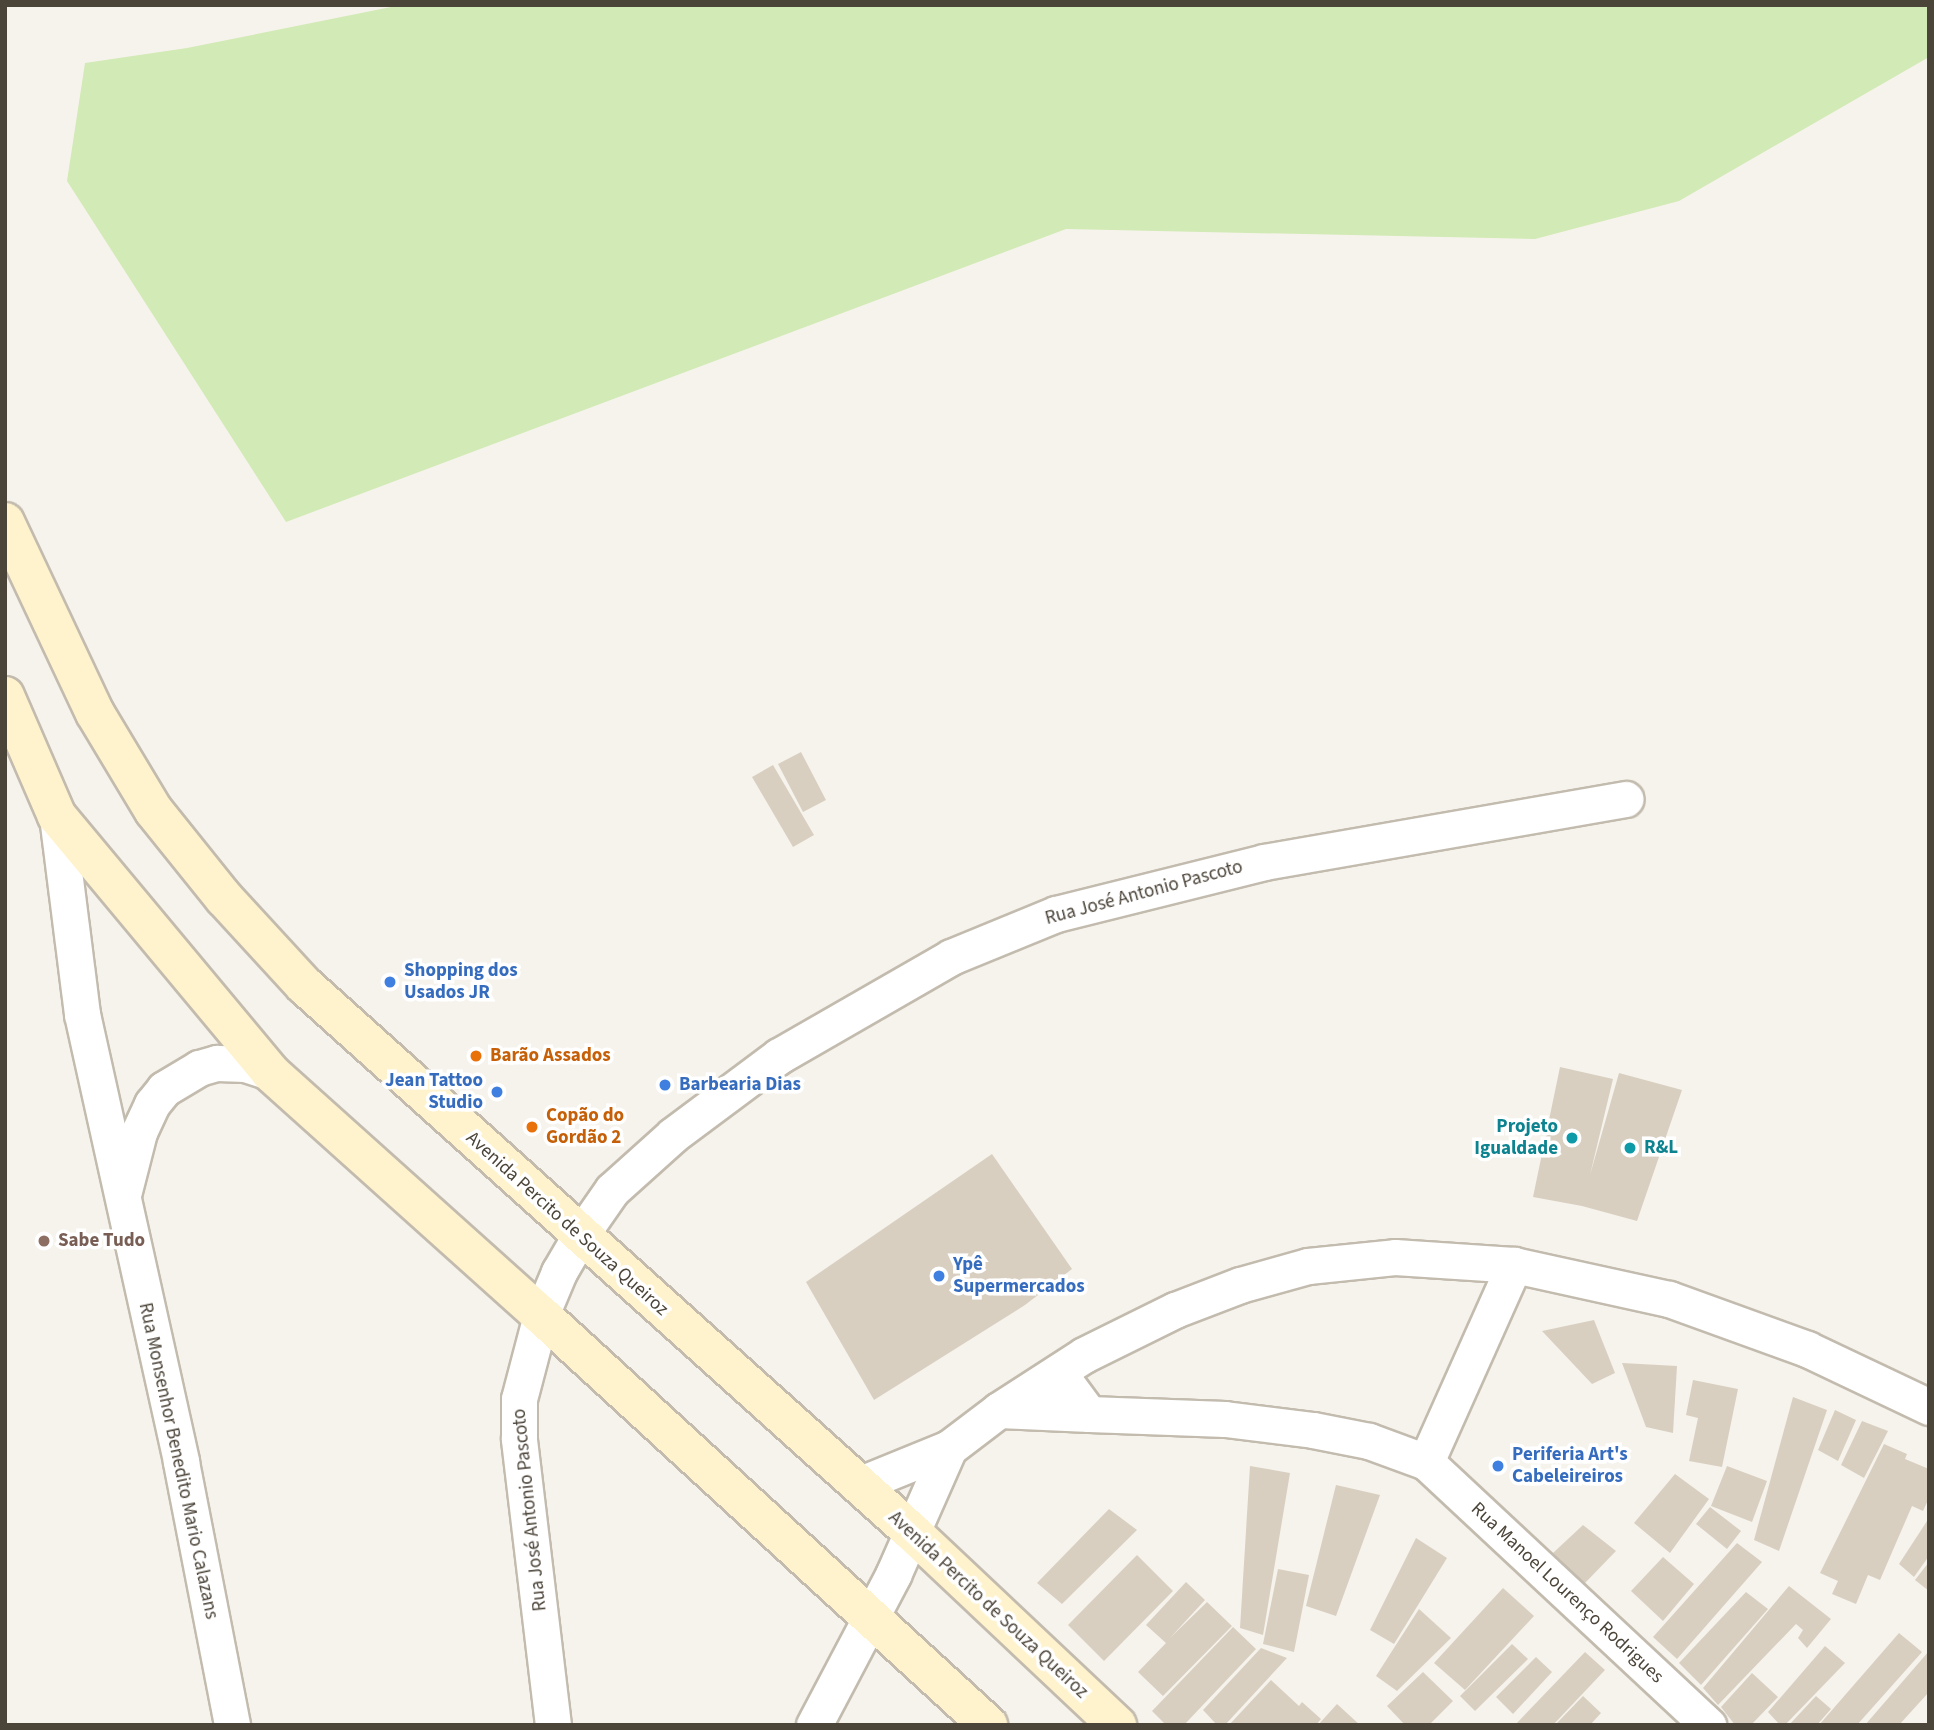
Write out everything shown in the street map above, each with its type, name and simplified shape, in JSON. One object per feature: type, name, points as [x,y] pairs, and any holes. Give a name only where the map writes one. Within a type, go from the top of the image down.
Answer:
[{"type":"main road","name":"Avenida Percito de Souza Queiroz","points":[[5,522],[95,713],[154,811],[224,898],[304,985],[912,1532],[1117,1725]]},
{"type":"main road","points":[[5,696],[57,816],[270,1072],[541,1315],[988,1725]]},
{"type":"street","name":"Rua José Antonio Pascoto","points":[[553,1725],[519,1438],[519,1399],[541,1315],[580,1236],[612,1190],[673,1135],[779,1056],[951,957],[1056,914],[1264,862],[1626,799]]},
{"type":"street","name":"Rua Monsenhor Benedito Mario Calazans","points":[[57,816],[82,1014],[181,1462],[232,1725]]},
{"type":"street","name":"Rua Monsenhor Benedito Mario Calazans","points":[[123,1198],[139,1132],[152,1104],[164,1089],[199,1068],[217,1063],[244,1064],[270,1072]]},
{"type":"street","name":"Rua José Antonio Pascoto","points":[[535,1195],[557,1199],[589,1199],[612,1190]]},
{"type":"street","points":[[858,1485],[950,1448],[999,1410],[1084,1354],[1175,1310],[1240,1285],[1308,1266],[1395,1258],[1514,1265],[1669,1299],[1807,1349],[1929,1407]]},
{"type":"street","points":[[1426,1462],[1514,1265]]},
{"type":"street","points":[[1058,1372],[1088,1414]]},
{"type":"street","name":"Rua Manoel Lourenço Rodrigues","points":[[999,1410],[1225,1419],[1313,1430],[1368,1441],[1426,1462],[1708,1725]]},
{"type":"street","points":[[814,1725],[870,1619],[950,1448]]},
{"type":"green space","points":[[401,5],[1929,5],[1929,57],[1679,201],[1535,239],[1066,229],[286,522],[67,181],[85,63],[187,48]]},
{"type":"building","points":[[801,752],[826,800],[803,812],[778,764]]},
{"type":"building","points":[[773,765],[814,835],[793,847],[752,777]]},
{"type":"building","points":[[1560,1067],[1613,1079],[1590,1175],[1619,1073],[1682,1090],[1637,1221],[1582,1206],[1533,1197]]},
{"type":"building","name":"Ypê Supermercados","points":[[992,1154],[1072,1269],[1025,1305],[874,1400],[806,1282]]},
{"type":"building","points":[[1594,1320],[1615,1373],[1592,1384],[1542,1331]]},
{"type":"building","points":[[1622,1363],[1677,1366],[1673,1433],[1646,1427]]},
{"type":"building","points":[[1693,1380],[1738,1389],[1722,1467],[1689,1461],[1698,1418],[1686,1415]]},
{"type":"building","points":[[1793,1397],[1827,1410],[1779,1551],[1754,1540]]},
{"type":"building","points":[[1835,1410],[1856,1420],[1838,1461],[1818,1450]]},
{"type":"building","points":[[1862,1421],[1888,1431],[1864,1478],[1841,1465]]},
{"type":"building","points":[[1884,1444],[1907,1454],[1905,1459],[1929,1469],[1929,1498],[1923,1511],[1912,1506],[1880,1580],[1868,1575],[1856,1604],[1832,1594],[1838,1581],[1820,1573]]},
{"type":"building","points":[[1250,1466],[1290,1473],[1263,1635],[1240,1628]]},
{"type":"building","points":[[1727,1466],[1767,1481],[1752,1522],[1711,1506]]},
{"type":"building","points":[[1675,1474],[1709,1499],[1670,1553],[1634,1523]]},
{"type":"building","points":[[1336,1485],[1380,1495],[1336,1616],[1306,1606]]},
{"type":"building","points":[[1710,1507],[1741,1531],[1727,1549],[1696,1524]]},
{"type":"building","points":[[1109,1509],[1137,1530],[1062,1604],[1037,1583]]},
{"type":"building","points":[[1929,1518],[1929,1556],[1914,1577],[1899,1564]]},
{"type":"building","points":[[1583,1525],[1616,1551],[1584,1584],[1553,1553]]},
{"type":"building","points":[[1416,1538],[1447,1558],[1394,1644],[1370,1630]]},
{"type":"building","points":[[1737,1543],[1762,1562],[1677,1659],[1653,1637]]},
{"type":"building","points":[[1137,1555],[1173,1591],[1104,1661],[1068,1625]]},
{"type":"building","points":[[1663,1557],[1694,1584],[1663,1621],[1631,1591]]},
{"type":"building","points":[[1929,1562],[1929,1591],[1915,1580]]},
{"type":"building","points":[[1278,1569],[1309,1575],[1294,1652],[1263,1644]]},
{"type":"building","points":[[1186,1582],[1205,1600],[1170,1638],[1207,1602],[1232,1626],[1163,1696],[1138,1672],[1166,1643],[1146,1625]]},
{"type":"building","points":[[1789,1586],[1831,1619],[1807,1648],[1798,1638],[1803,1630],[1796,1624],[1718,1705],[1703,1688]]},
{"type":"building","points":[[1503,1588],[1534,1616],[1465,1690],[1434,1663]]},
{"type":"building","points":[[1746,1592],[1768,1609],[1701,1685],[1679,1663]]},
{"type":"building","points":[[1419,1609],[1451,1638],[1397,1691],[1376,1676]]},
{"type":"building","points":[[1233,1627],[1256,1649],[1184,1725],[1166,1725],[1152,1711]]},
{"type":"building","points":[[1899,1633],[1922,1652],[1857,1725],[1819,1725]]},
{"type":"building","points":[[1512,1644],[1528,1659],[1475,1711],[1460,1696]]},
{"type":"building","points":[[1825,1646],[1845,1663],[1785,1725],[1780,1725],[1768,1712]]},
{"type":"building","points":[[1261,1648],[1287,1658],[1225,1725],[1217,1725],[1203,1710]]},
{"type":"building","points":[[1929,1651],[1929,1692],[1899,1725],[1865,1725]]},
{"type":"building","points":[[1585,1652],[1605,1670],[1553,1725],[1515,1725]]},
{"type":"building","points":[[1536,1657],[1552,1672],[1513,1714],[1496,1697]]},
{"type":"building","points":[[1423,1672],[1453,1701],[1429,1725],[1405,1725],[1387,1706]]},
{"type":"building","points":[[1752,1673],[1778,1697],[1751,1725],[1735,1725],[1721,1707]]},
{"type":"building","points":[[1271,1680],[1299,1706],[1302,1702],[1321,1719],[1316,1725],[1229,1725]]},
{"type":"building","points":[[1583,1696],[1601,1713],[1590,1725],[1555,1725]]},
{"type":"building","points":[[1816,1696],[1831,1709],[1817,1725],[1789,1725]]},
{"type":"building","points":[[1337,1704],[1360,1725],[1318,1725]]},
{"type":"place","name":"Shopping dos Usados JR","points":[[390,982]]},
{"type":"place","name":"Barão Assados","points":[[476,1056]]},
{"type":"place","name":"Barbearia Dias","points":[[665,1085]]},
{"type":"place","name":"Jean Tattoo Studio","points":[[497,1092]]},
{"type":"place","name":"Copão do Gordão 2","points":[[532,1127]]},
{"type":"place","name":"Projeto Igualdade","points":[[1572,1138]]},
{"type":"place","name":"R&L","points":[[1630,1148]]},
{"type":"place","name":"Sabe Tudo","points":[[44,1241]]},
{"type":"place","name":"Ypê Supermercados","points":[[939,1276]]},
{"type":"place","name":"Periferia Art's Cabeleireiros","points":[[1498,1466]]}]
